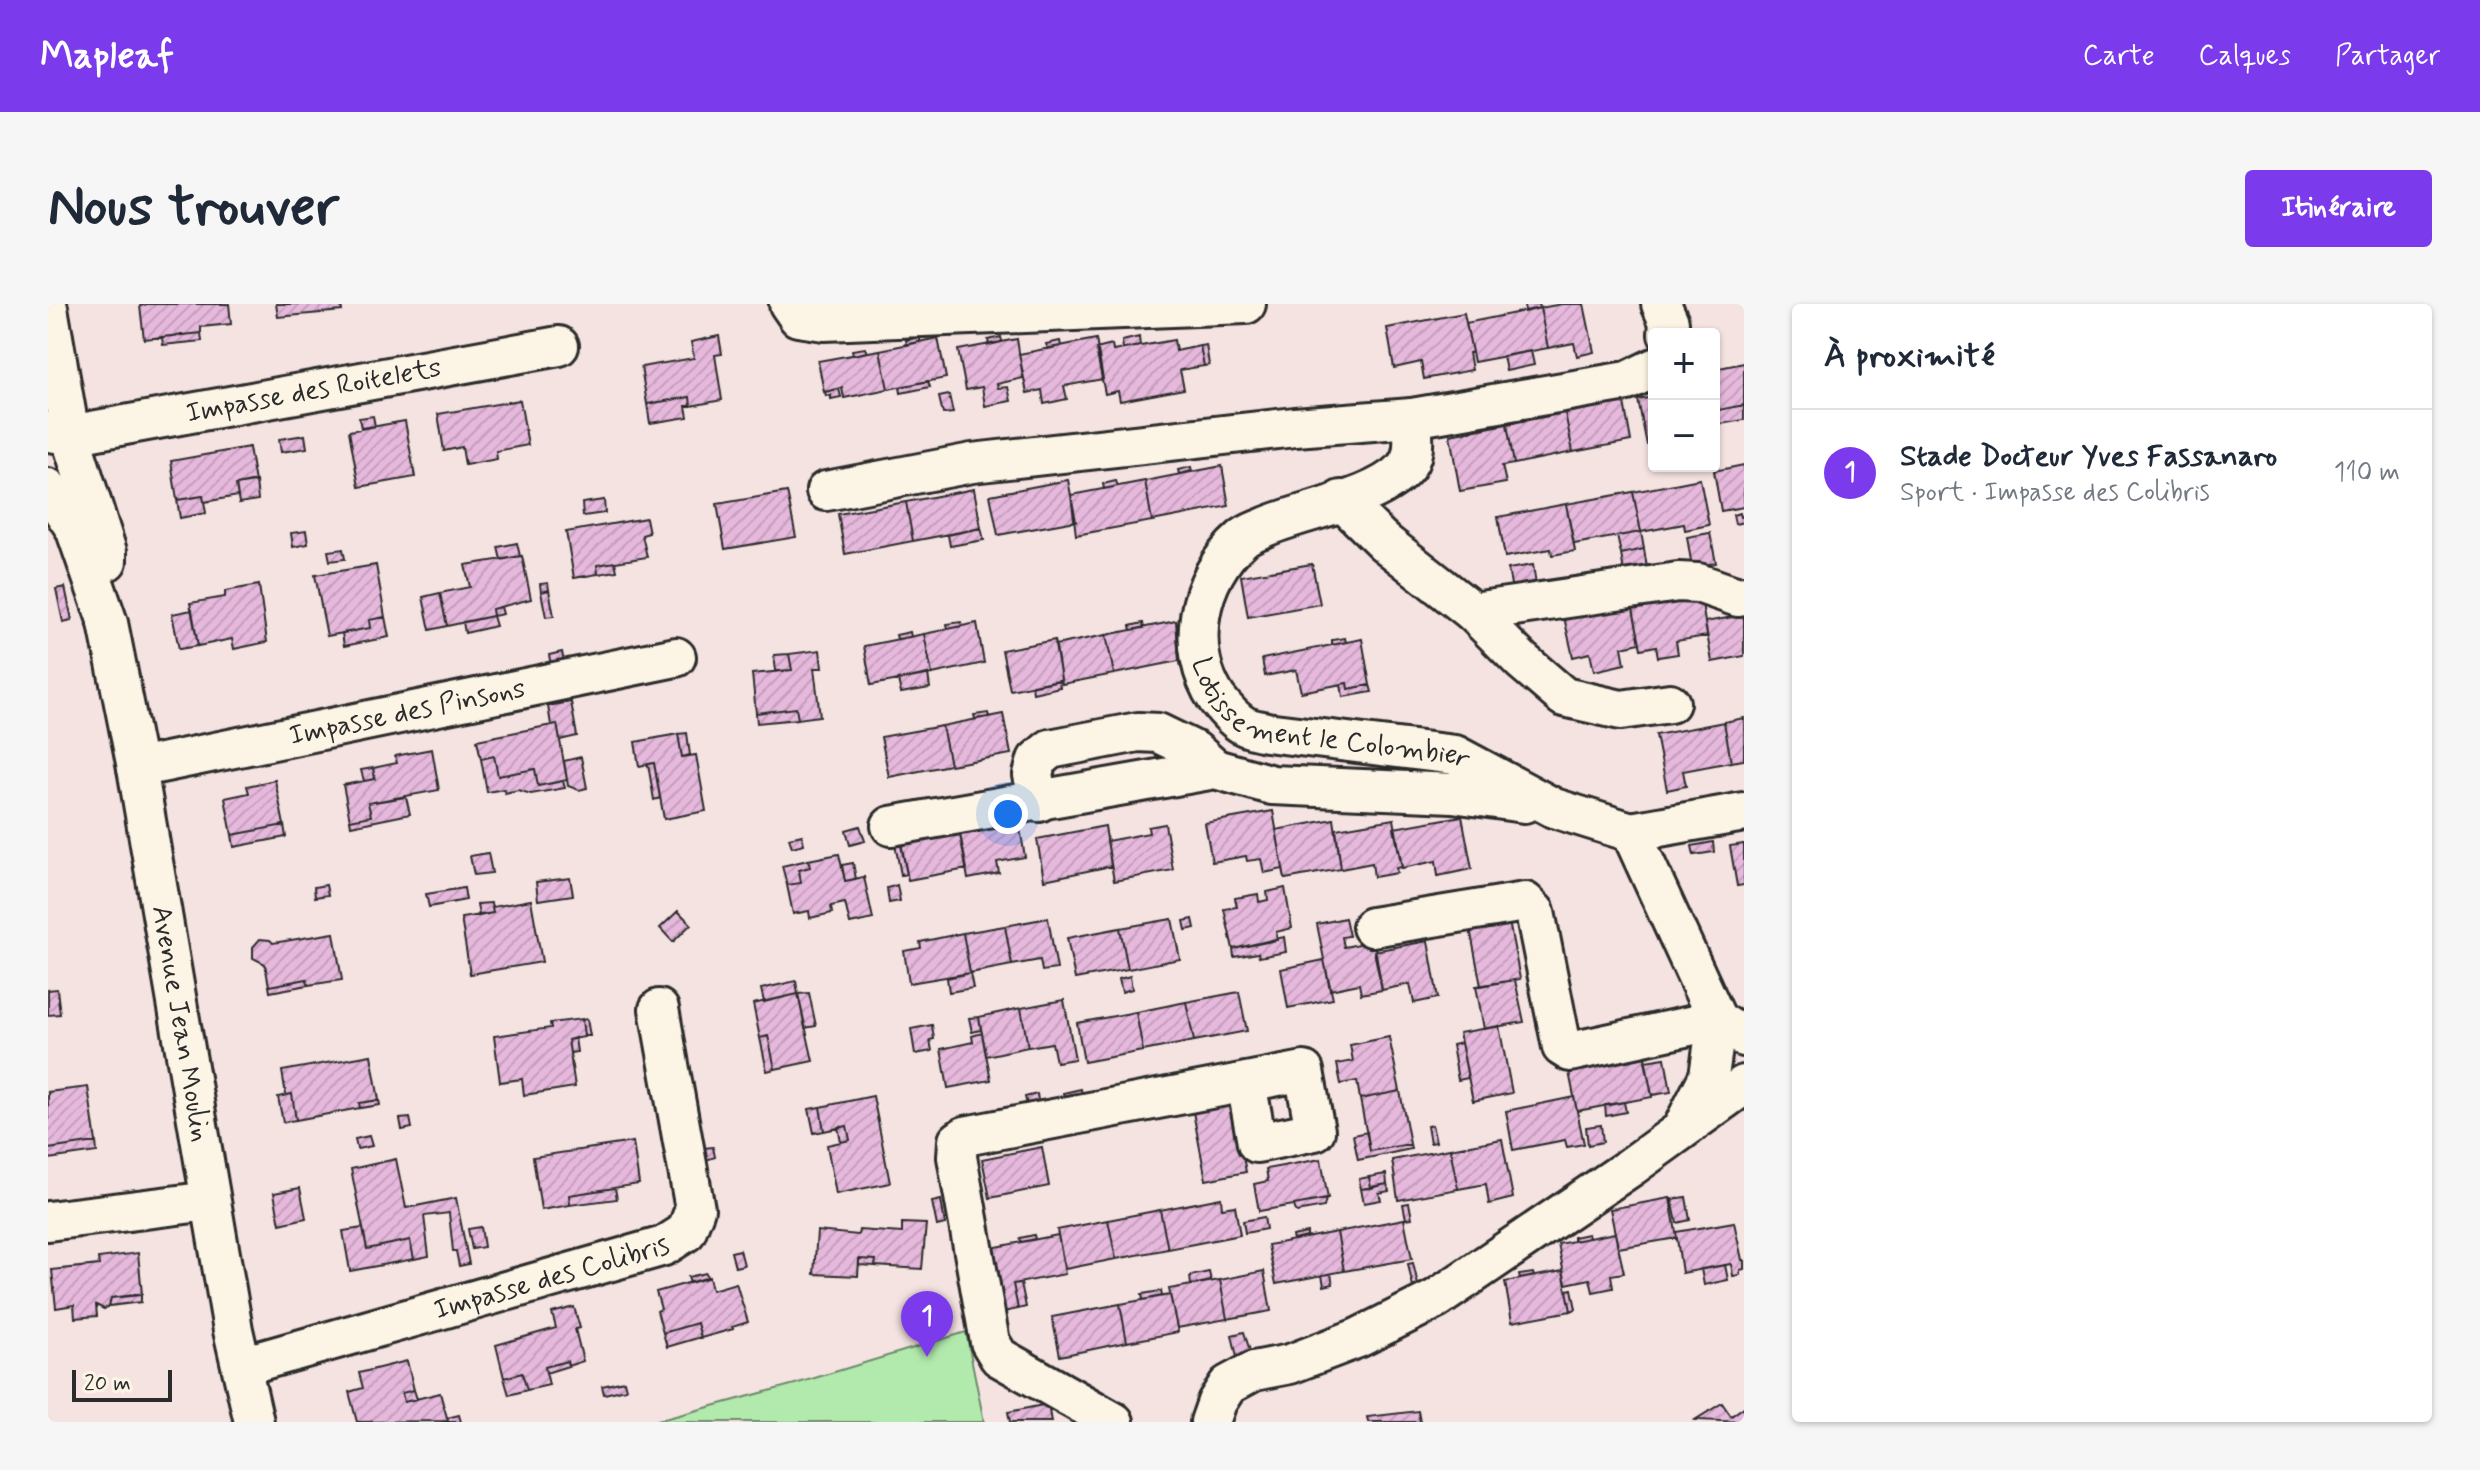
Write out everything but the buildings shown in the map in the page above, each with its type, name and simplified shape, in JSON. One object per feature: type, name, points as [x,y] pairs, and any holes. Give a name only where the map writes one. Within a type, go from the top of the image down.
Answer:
[{"type":"street","points":[[789,304],[798,317],[824,321],[1246,304]]},
{"type":"street","points":[[1661,304],[1668,328]]},
{"type":"street","name":"Avenue Jean Moulin","points":[[48,308],[59,433],[107,552],[108,623]]},
{"type":"street","name":"Impasse des Roitelets","points":[[59,433],[559,346]]},
{"type":"street","points":[[826,491],[972,463],[1295,427],[1412,418],[1627,381],[1648,371]]},
{"type":"street","name":"Lotissement le Colombier","points":[[1412,418],[1414,447],[1405,469],[1375,488],[1279,521],[1243,537],[1222,561],[1199,617],[1197,640],[1201,670],[1218,700],[1243,725],[1266,732],[1455,755],[1554,808],[1631,832],[1744,812]]},
{"type":"street","name":"Avenue Jean Moulin","points":[[48,488],[75,528],[108,623],[137,768],[233,1330],[254,1422]]},
{"type":"street","points":[[1341,500],[1384,542],[1473,612],[1564,697],[1621,710],[1670,703]]},
{"type":"street","points":[[1473,612],[1678,582],[1698,583],[1738,597],[1744,596]]},
{"type":"street","name":"Impasse des Pinsons","points":[[137,768],[676,657]]},
{"type":"street","points":[[1039,802],[1033,775],[1037,760],[1050,749],[1138,732],[1158,733],[1183,745],[1215,769]]},
{"type":"street","points":[[891,826],[1215,769],[1272,785],[1453,793],[1554,808]]},
{"type":"street","points":[[1631,832],[1731,1029]]},
{"type":"street","points":[[1372,927],[1525,902],[1535,912],[1562,1047],[1570,1052],[1731,1029]]},
{"type":"street","name":"Impasse des Colibris","points":[[242,1366],[664,1246],[686,1232],[695,1209],[659,1009]]},
{"type":"street","points":[[1683,1128],[1731,1029]]},
{"type":"street","points":[[1114,1422],[999,1357],[990,1342],[957,1157],[958,1141],[965,1136],[1246,1082]]},
{"type":"street","points":[[1210,1422],[1217,1402],[1228,1385],[1254,1371],[1290,1364],[1358,1338],[1436,1299],[1632,1166],[1744,1085]]},
{"type":"street","points":[[48,1221],[210,1201]]},
{"type":"green space","points":[[966,1332],[984,1422],[653,1422],[795,1384]]},
{"type":"place","name":"Stade Docteur Yves Fassanaro","points":[[927,1357]]}]
